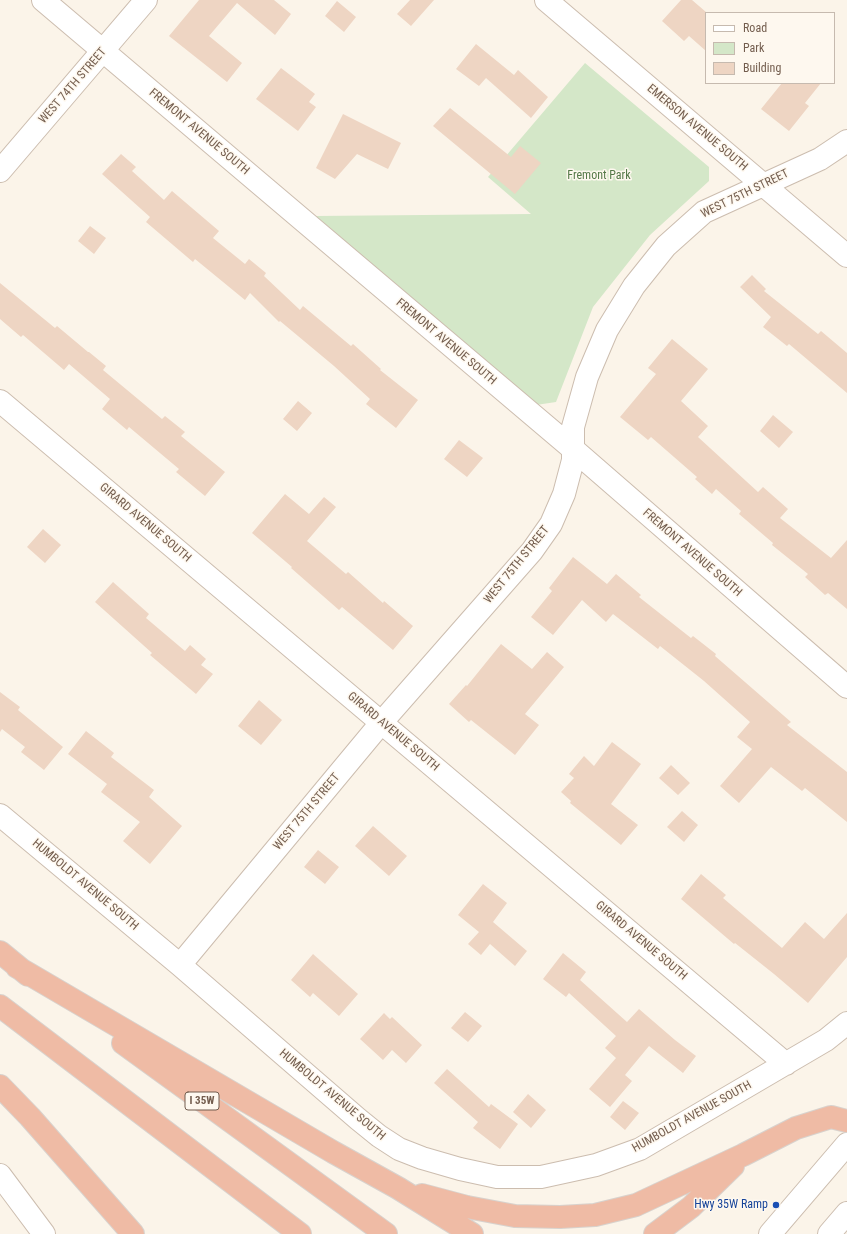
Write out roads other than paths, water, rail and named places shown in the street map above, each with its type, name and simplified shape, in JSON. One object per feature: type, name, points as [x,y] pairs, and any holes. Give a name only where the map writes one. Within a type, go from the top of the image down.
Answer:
[{"type":"highway","name":"I 35W","points":[[0,952],[17,967],[386,1234]]},
{"type":"highway","points":[[17,967],[326,1148],[398,1188],[472,1234]]},
{"type":"highway","points":[[0,1006],[300,1234]]},
{"type":"highway","points":[[0,1086],[30,1117],[133,1234]]},
{"type":"highway","points":[[398,1188],[467,1207],[516,1216],[560,1217],[595,1215],[636,1205],[744,1155],[796,1128],[831,1116],[847,1121]]},
{"type":"highway","points":[[655,1234],[691,1207],[744,1155]]},
{"type":"street","name":"FREMONT AVENUE SOUTH","points":[[43,0],[573,449],[847,687]]},
{"type":"street","name":"WEST 74TH STREET","points":[[0,171],[146,0]]},
{"type":"street","name":"EMERSON AVENUE SOUTH","points":[[546,0],[847,256]]},
{"type":"street","name":"WEST 75TH STREET","points":[[180,965],[381,723],[532,552],[547,530],[564,494],[573,460],[573,428],[587,377],[606,330],[634,286],[666,246],[704,212],[820,159],[847,141]]},
{"type":"street","name":"GIRARD AVENUE SOUTH","points":[[0,401],[786,1064]]},
{"type":"street","name":"HUMBOLDT AVENUE SOUTH","points":[[0,815],[180,965],[379,1136],[399,1149],[422,1158],[460,1169],[497,1177],[541,1178],[596,1166],[640,1149],[826,1040],[847,1023]]},
{"type":"street","points":[[770,1234],[847,1144]]},
{"type":"street","points":[[3,1185],[44,1234]]},
{"type":"street","points":[[829,1234],[847,1213]]},
{"type":"place","name":"Hwy 35W Ramp","points":[[776,1205]]},
{"type":"park label","name":"Fremont Park","points":[[599,176]]}]
